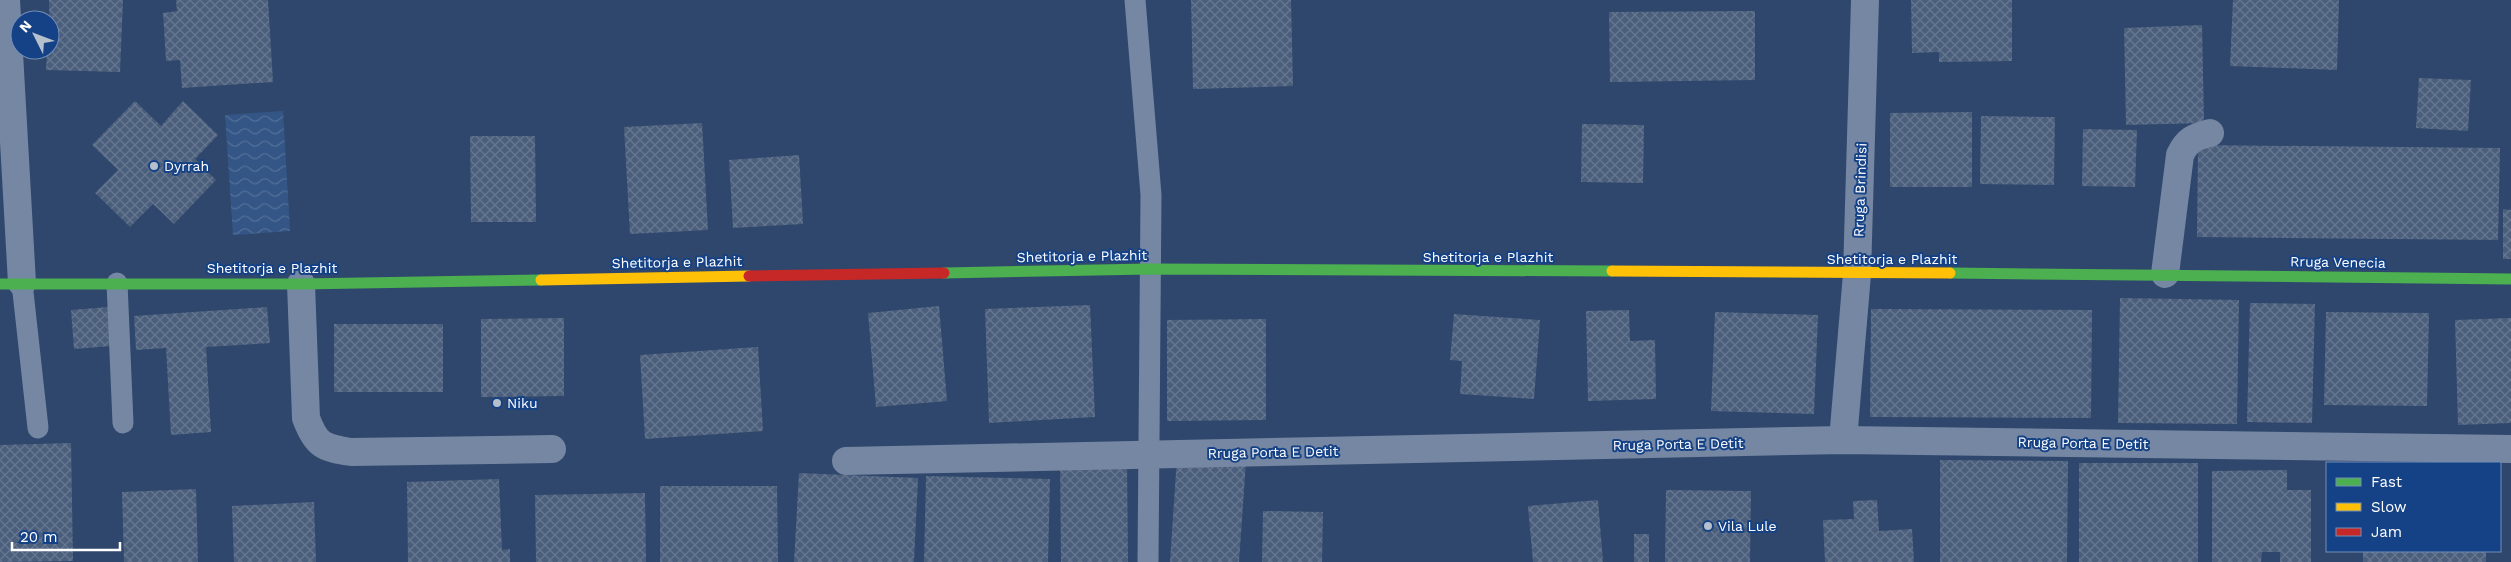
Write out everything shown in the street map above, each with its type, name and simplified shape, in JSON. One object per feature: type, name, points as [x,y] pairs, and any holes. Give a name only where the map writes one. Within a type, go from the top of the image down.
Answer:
[{"type":"street","points":[[6,0],[11,284]]},
{"type":"street","name":"Rruga Brindisi","points":[[1843,440],[1857,274],[1865,0]]},
{"type":"street","points":[[2165,274],[2180,155],[2185,144],[2194,137],[2210,133]]},
{"type":"street","name":"Shetitorja e Plazhit","points":[[11,284],[301,284],[1150,269],[1857,274],[2165,274]]},
{"type":"street","name":"Rruga Venecia","points":[[2165,274],[2511,279]]},
{"type":"street","points":[[301,284],[306,418],[313,437],[328,449],[351,452],[552,449]]},
{"type":"street","name":"Rruga Porta E Detit","points":[[846,461],[1843,440],[2511,449]]},
{"type":"lane","points":[[1135,0],[1150,195],[1148,562]]},
{"type":"lane","points":[[117,283],[123,423]]},
{"type":"lane","points":[[11,284],[38,428]]},
{"type":"water","points":[[283,111],[290,231],[233,235],[225,115]]},
{"type":"building","points":[[49,0],[123,0],[120,72],[46,70],[46,60],[60,60],[60,10],[49,10]]},
{"type":"building","points":[[176,0],[268,0],[273,82],[182,88],[180,60],[166,61],[163,13],[177,11]]},
{"type":"building","points":[[1191,0],[1291,0],[1293,86],[1193,89]]},
{"type":"building","points":[[1911,0],[2012,0],[2012,61],[1939,62],[1939,52],[1912,53]]},
{"type":"building","points":[[2233,0],[2339,0],[2337,70],[2230,66]]},
{"type":"building","points":[[1755,11],[1755,80],[1610,82],[1609,12]]},
{"type":"building","points":[[2202,25],[2204,123],[2126,125],[2124,28]]},
{"type":"building","points":[[2419,78],[2471,80],[2468,131],[2416,128]]},
{"type":"building","points":[[135,101],[161,126],[183,101],[218,135],[195,159],[216,180],[174,224],[153,204],[130,227],[95,193],[118,170],[92,145]]},
{"type":"building","points":[[1972,112],[1972,187],[1890,187],[1890,113]]},
{"type":"building","points":[[1981,116],[2055,117],[2054,185],[1980,184]]},
{"type":"building","points":[[702,123],[708,230],[630,234],[624,127]]},
{"type":"building","points":[[1582,124],[1644,125],[1643,183],[1581,182]]},
{"type":"building","points":[[2083,129],[2137,130],[2135,187],[2082,186]]},
{"type":"building","points":[[470,136],[535,136],[536,222],[471,222]]},
{"type":"building","points":[[2198,145],[2500,148],[2498,240],[2197,237]]},
{"type":"building","points":[[799,155],[803,224],[733,228],[729,160]]},
{"type":"building","points":[[2503,209],[2511,210],[2511,259],[2503,259]]},
{"type":"building","points":[[2120,298],[2239,300],[2237,424],[2118,423]]},
{"type":"building","points":[[2250,303],[2315,304],[2312,423],[2247,422]]},
{"type":"building","points":[[1090,305],[1095,417],[989,423],[985,309]]},
{"type":"building","points":[[939,306],[947,401],[876,407],[868,313]]},
{"type":"building","points":[[109,307],[111,346],[74,349],[71,310]]},
{"type":"building","points":[[267,307],[270,343],[206,347],[211,432],[171,435],[166,348],[136,350],[134,316]]},
{"type":"building","points":[[1871,309],[2092,310],[2091,418],[1870,417]]},
{"type":"building","points":[[1629,310],[1630,341],[1655,340],[1656,399],[1588,401],[1586,311]]},
{"type":"building","points":[[1715,312],[1818,315],[1814,414],[1711,411]]},
{"type":"building","points":[[2326,312],[2429,313],[2427,406],[2324,405]]},
{"type":"building","points":[[1454,314],[1540,320],[1534,399],[1460,394],[1462,361],[1450,360]]},
{"type":"building","points":[[564,318],[564,396],[481,397],[481,319]]},
{"type":"building","points":[[2511,318],[2511,423],[2458,425],[2455,320]]},
{"type":"building","points":[[1266,319],[1266,420],[1167,421],[1167,320]]},
{"type":"building","points":[[334,324],[443,324],[443,392],[334,392]]},
{"type":"building","points":[[758,347],[763,431],[645,439],[640,355]]},
{"type":"building","points":[[71,443],[73,561],[0,562],[0,445]]},
{"type":"building","points":[[1177,457],[1246,462],[1239,562],[1170,562]]},
{"type":"building","points":[[1940,460],[2068,461],[2067,562],[1940,562]]},
{"type":"building","points":[[1060,463],[1127,463],[1128,562],[1061,562]]},
{"type":"building","points":[[2079,463],[2198,463],[2198,562],[2079,562]]},
{"type":"building","points":[[2287,470],[2287,490],[2311,490],[2311,562],[2280,562],[2280,552],[2262,552],[2261,562],[2212,562],[2212,471]]},
{"type":"building","points":[[799,473],[918,478],[914,562],[794,562]]},
{"type":"building","points":[[926,476],[1050,479],[1048,562],[924,562]]},
{"type":"building","points":[[499,479],[502,550],[510,549],[510,562],[408,562],[407,482]]},
{"type":"building","points":[[660,486],[777,486],[778,562],[660,562]]},
{"type":"building","points":[[196,489],[198,562],[124,562],[122,492]]},
{"type":"building","name":"Vila Lule","points":[[1666,490],[1751,491],[1750,562],[1665,562]]},
{"type":"building","points":[[645,493],[646,562],[536,562],[535,495]]},
{"type":"building","points":[[1598,500],[1603,562],[1533,562],[1528,506]]},
{"type":"building","points":[[1877,500],[1879,531],[1912,529],[1914,562],[1825,562],[1823,520],[1854,519],[1853,501]]},
{"type":"building","points":[[314,502],[316,562],[234,562],[232,506]]},
{"type":"building","points":[[1263,511],[1323,512],[1322,562],[1262,562]]},
{"type":"building","points":[[1634,534],[1649,534],[1649,562],[1634,562]]},
{"type":"building","points":[[2363,552],[2486,552],[2486,562],[2363,562]]},
{"type":"traffic: fast","points":[[944,273],[1150,269],[1612,271]]},
{"type":"traffic: fast","points":[[1950,273],[2511,279]]},
{"type":"traffic: fast","points":[[0,284],[301,284],[541,280]]},
{"type":"traffic: slow","points":[[1612,271],[1950,273]]},
{"type":"traffic: slow","points":[[541,280],[749,276]]},
{"type":"traffic: jam","points":[[749,276],[944,273]]},
{"type":"place","name":"Dyrrah","points":[[154,166]]},
{"type":"place","name":"Niku","points":[[497,403]]},
{"type":"place","name":"Vila Lule","points":[[1708,526]]}]
